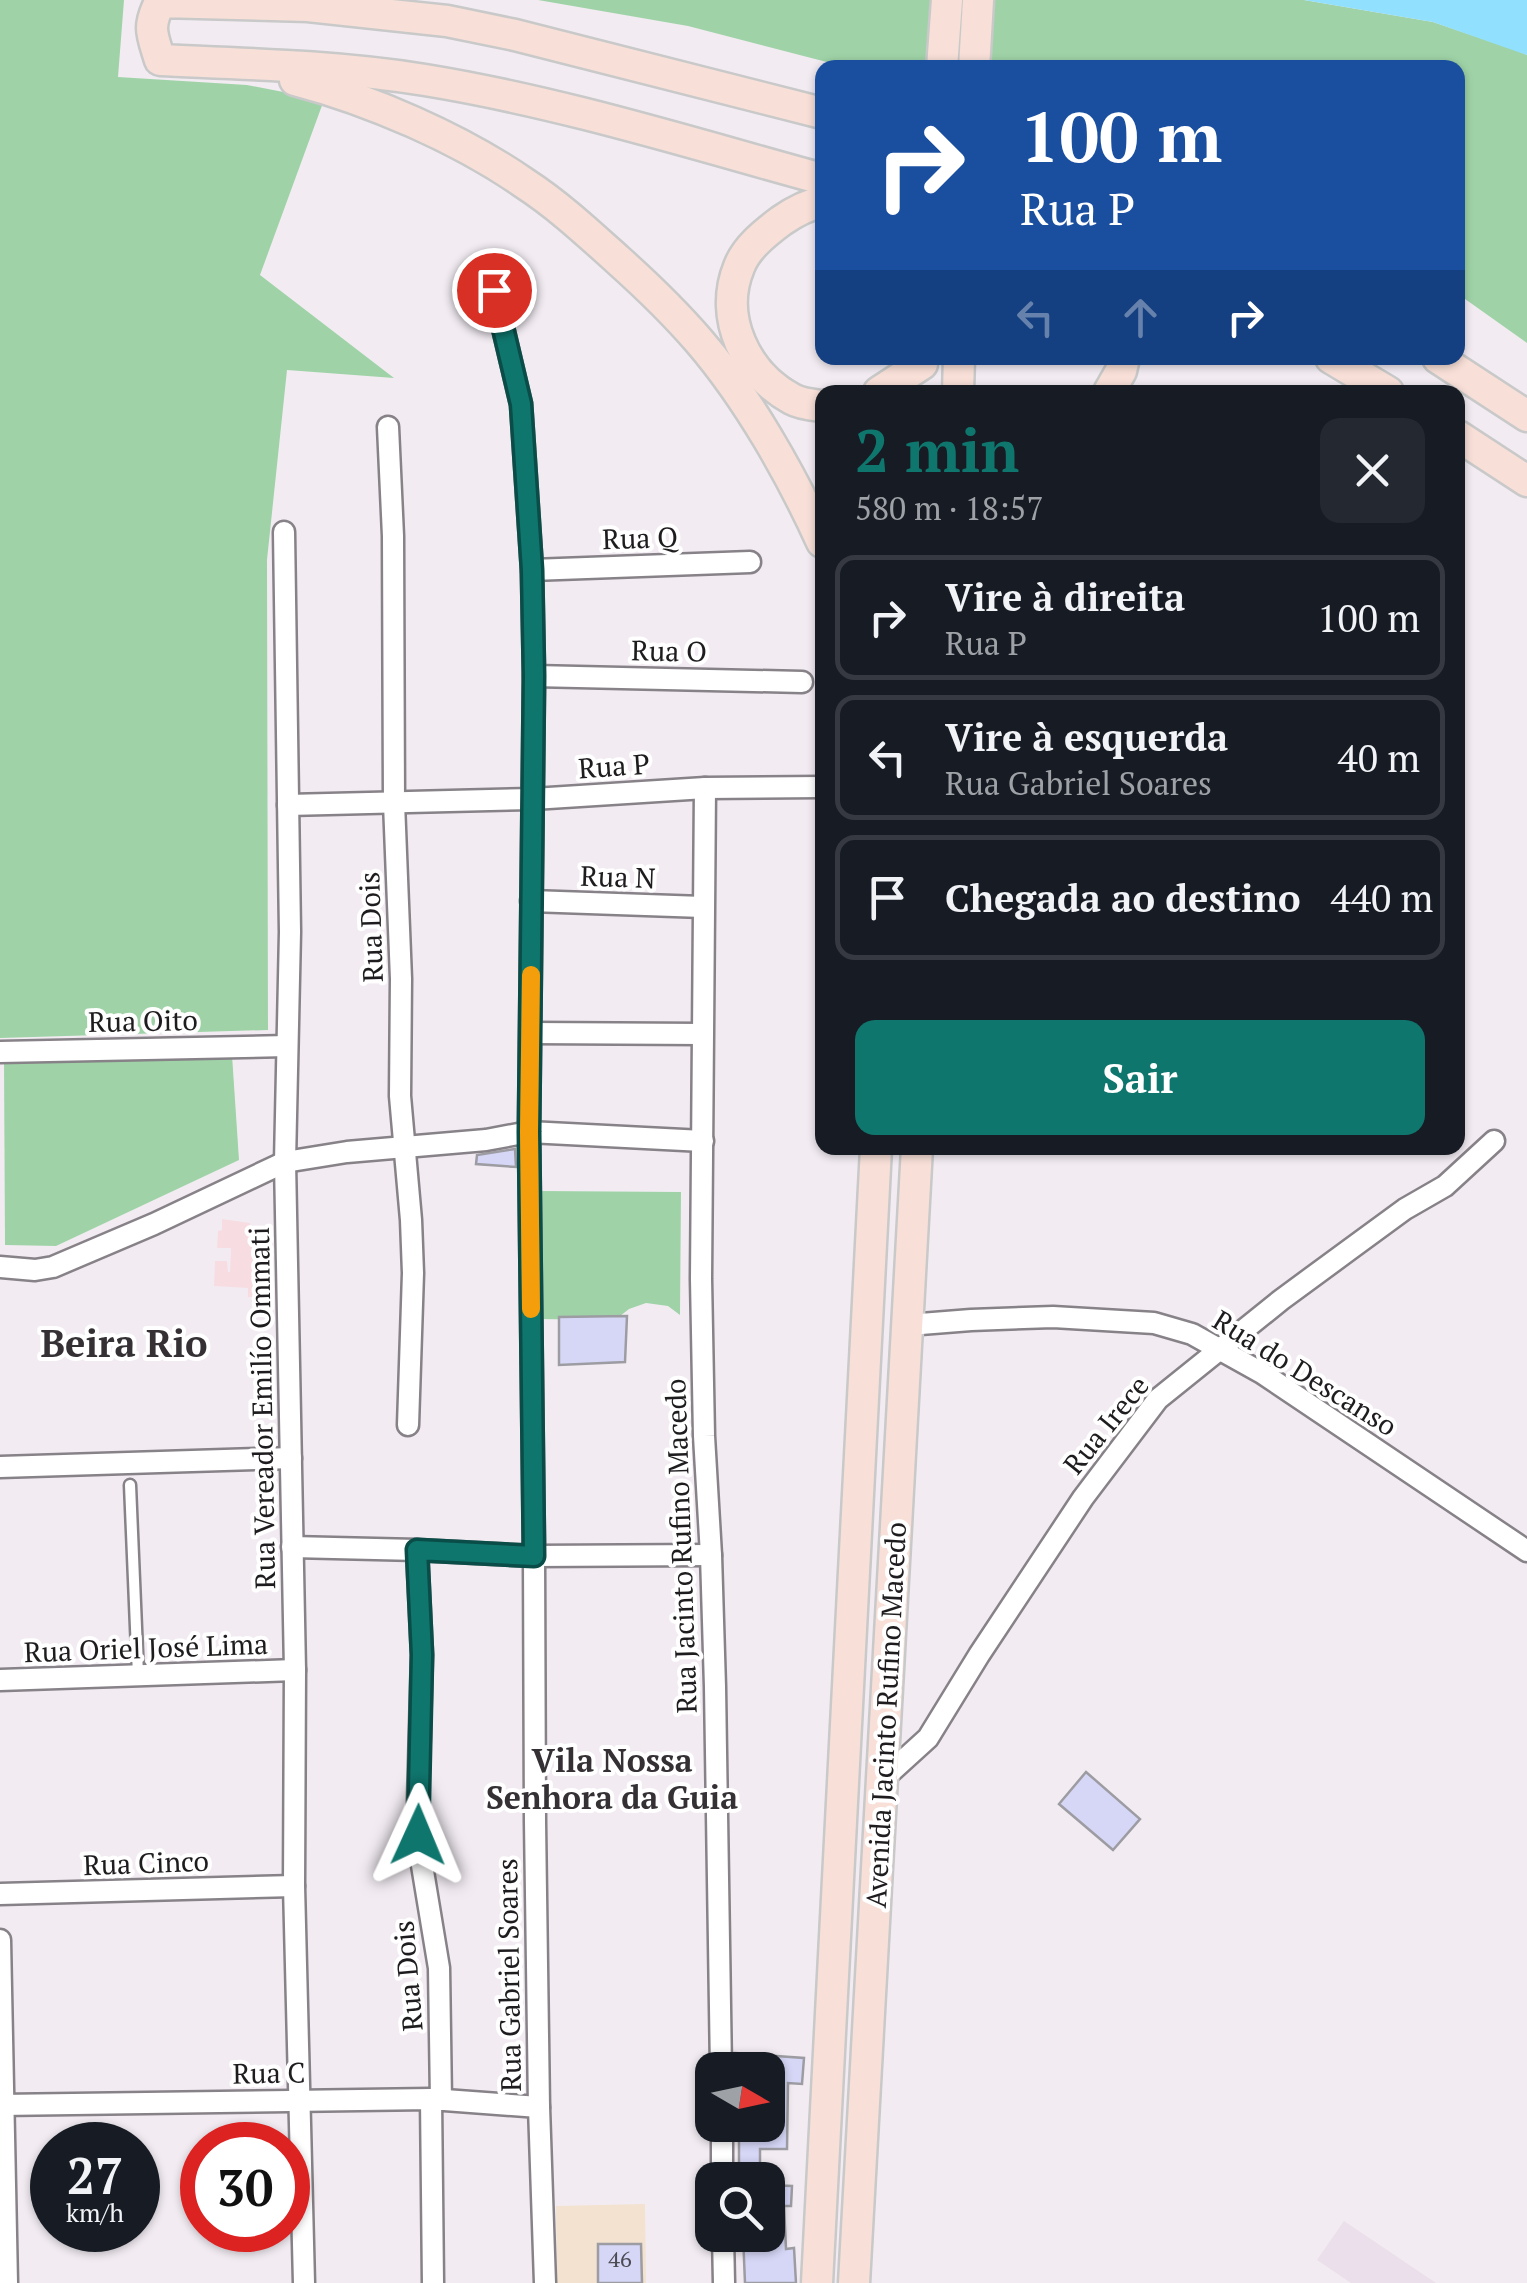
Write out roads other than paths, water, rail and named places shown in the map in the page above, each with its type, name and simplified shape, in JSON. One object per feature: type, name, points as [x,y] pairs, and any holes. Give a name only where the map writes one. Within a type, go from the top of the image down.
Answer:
[{"type":"main road","points":[[943,60],[947,0]]},
{"type":"main road","points":[[974,60],[978,0]]},
{"type":"main road","points":[[815,111],[448,21],[308,6],[160,2],[151,30],[160,60],[350,72],[473,89],[550,105],[815,177]]},
{"type":"main road","points":[[219,63],[300,81],[382,109],[510,174],[580,226],[662,300],[701,342],[770,443],[815,527]]},
{"type":"main road","points":[[815,204],[797,210],[752,246],[739,266],[731,303],[739,342],[765,379],[793,400],[815,405]]},
{"type":"main road","points":[[1343,365],[1376,385]]},
{"type":"main road","points":[[1449,365],[1527,416]]},
{"type":"main road","points":[[893,385],[921,371]]},
{"type":"main road","points":[[1465,441],[1527,482]]},
{"type":"main road","name":"Avenida Jacinto Rufino Macedo","points":[[817,2283],[876,1155]]},
{"type":"main road","points":[[903,1155],[912,1234]]},
{"type":"main road","name":"Avenida Jacinto Rufino Macedo","points":[[854,2283],[918,1155]]},
{"type":"main road","points":[[866,1369],[871,1506],[883,1510],[898,1490]]},
{"type":"street","name":"Rua Gabriel Soares","points":[[494,290],[521,404],[532,570],[529,1132],[534,1822],[544,2283]]},
{"type":"street","name":"Rua Dois","points":[[388,427],[401,979],[400,1096],[413,1273],[408,1425]]},
{"type":"street","name":"Rua Vereador Emilío Ommati","points":[[284,532],[290,932],[285,1162],[295,1670],[294,1886],[304,2283]]},
{"type":"street","name":"Rua Q","points":[[532,570],[750,562]]},
{"type":"street","name":"Rua O","points":[[534,676],[802,682]]},
{"type":"street","name":"Rua P","points":[[288,805],[815,787]]},
{"type":"street","name":"Rua Jacinto Rufino Macedo","points":[[706,788],[702,1336],[711,1555],[721,2052]]},
{"type":"street","name":"Rua N","points":[[531,901],[703,907]]},
{"type":"street","points":[[531,1032],[702,1034]]},
{"type":"street","name":"Rua Oito","points":[[0,1052],[287,1046]]},
{"type":"street","points":[[0,1267],[53,1267],[285,1162],[529,1132],[703,1141]]},
{"type":"street","name":"Rua Irece","points":[[883,1779],[928,1738],[1083,1498],[1158,1399],[1281,1300],[1405,1209],[1445,1186],[1494,1140]]},
{"type":"street","name":"Rua do Descanso","points":[[908,1325],[1053,1317],[1154,1324],[1192,1334],[1262,1372],[1527,1551]]},
{"type":"street","points":[[0,1467],[291,1458]]},
{"type":"street","points":[[292,1547],[534,1556],[711,1555]]},
{"type":"street","name":"Rua Dois","points":[[417,1550],[422,1655],[418,1835],[439,1968],[432,2283]]},
{"type":"street","name":"Rua Oriel José Lima","points":[[0,1680],[295,1670]]},
{"type":"street","name":"Rua Cinco","points":[[0,1894],[294,1886]]},
{"type":"street","points":[[0,1940],[7,2283]]},
{"type":"street","name":"Rua C","points":[[2,2105],[436,2100],[539,2106]]},
{"type":"street","points":[[723,2252],[724,2283]]},
{"type":"lane","points":[[130,1485],[138,1676]]},
{"type":"water","points":[[1304,0],[1527,0],[1527,55],[1433,22]]},
{"type":"district","name":"Beira Rio","points":[[124,1344]]},
{"type":"district","name":"Vila Nossa Senhora da Guia","points":[[612,1780]]}]
